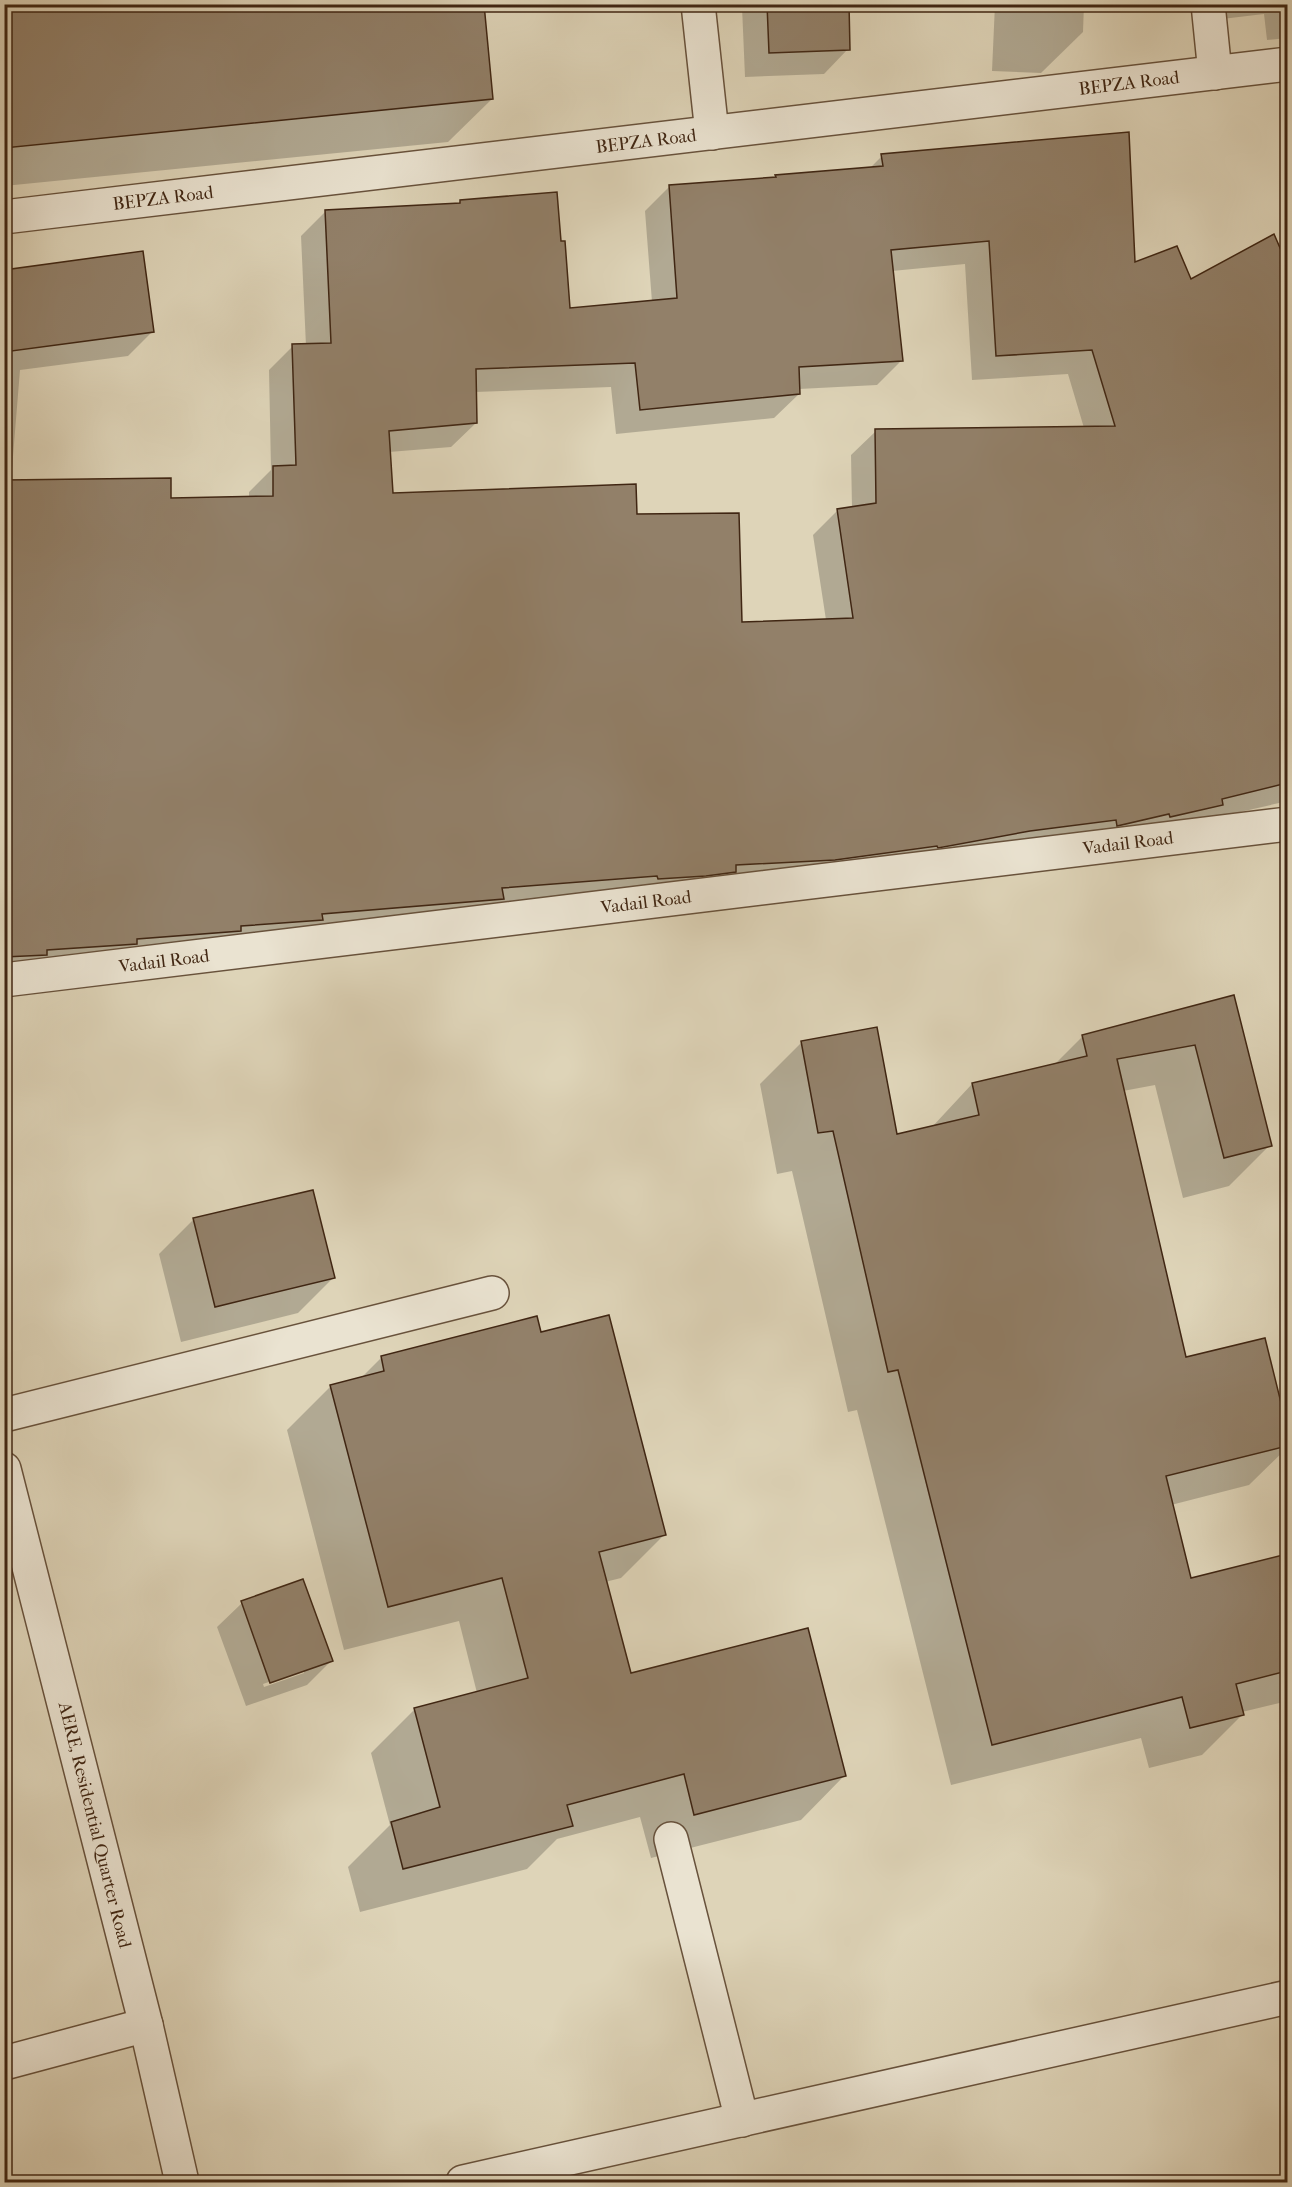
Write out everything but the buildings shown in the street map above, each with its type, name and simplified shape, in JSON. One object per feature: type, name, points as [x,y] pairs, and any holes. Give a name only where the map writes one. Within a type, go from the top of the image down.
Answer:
[{"type":"street","points":[[698,4],[712,133]]},
{"type":"street","points":[[1208,4],[1215,73]]},
{"type":"street","name":"BEPZA Road","points":[[4,217],[1287,64]]},
{"type":"street","name":"Vadail Road","points":[[4,980],[1287,824]]},
{"type":"street","points":[[4,1415],[492,1293]]},
{"type":"street","name":"AERE, Residential Quarter Road","points":[[4,1469],[146,2025],[182,2182]]},
{"type":"street","points":[[671,1839],[742,2120]]},
{"type":"street","points":[[463,2182],[1287,1997]]},
{"type":"street","points":[[4,2063],[146,2025]]}]
